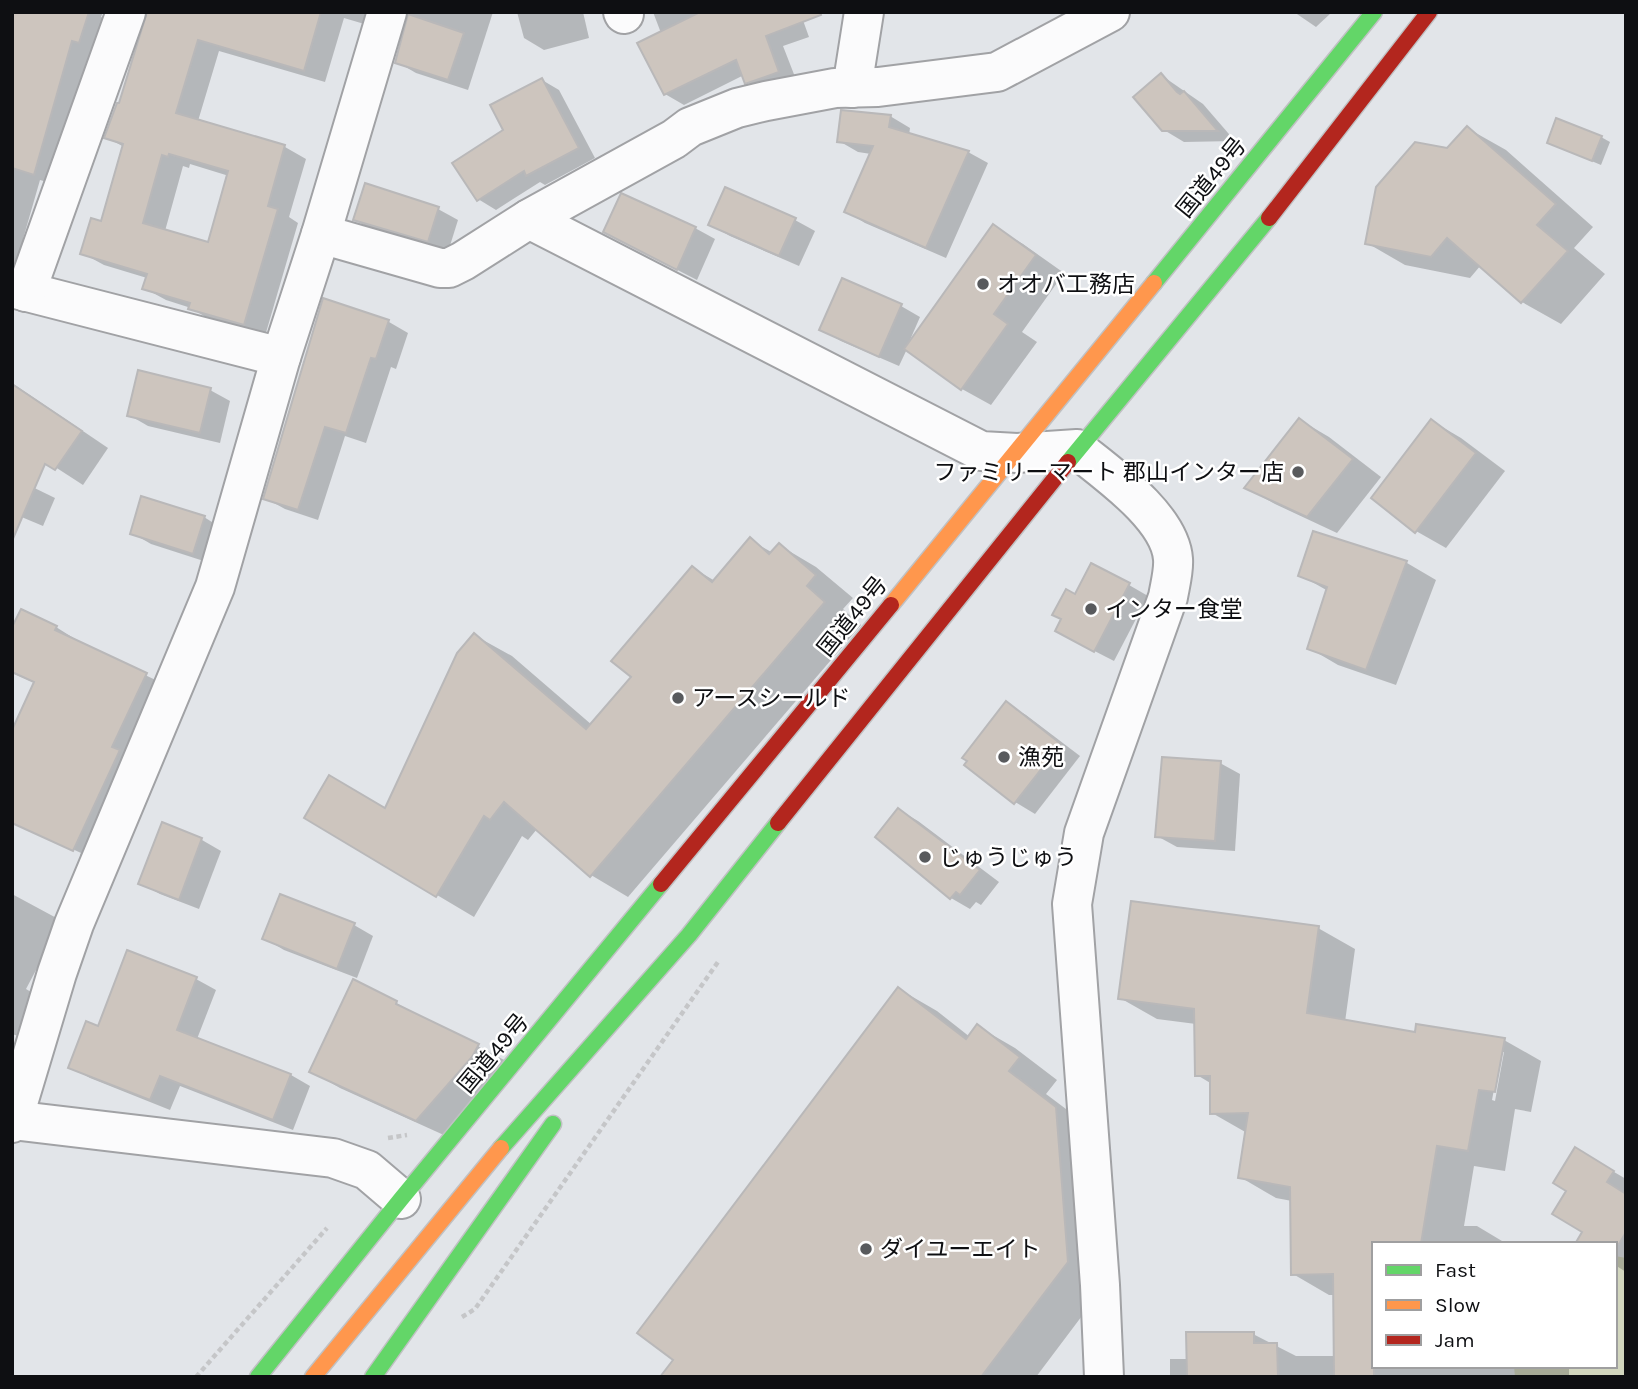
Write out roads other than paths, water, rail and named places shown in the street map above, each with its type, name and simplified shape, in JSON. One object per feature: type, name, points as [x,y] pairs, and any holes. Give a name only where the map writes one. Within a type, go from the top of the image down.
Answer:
[{"type":"highway","name":"国道49号","points":[[258,1377],[401,1199],[1017,453],[1374,12]]},
{"type":"highway","points":[[313,1377],[471,1184],[689,935],[1077,449],[1134,384],[1308,170],[1429,12]]},
{"type":"highway","points":[[595,1065],[689,935]]},
{"type":"highway","points":[[373,1377],[564,1108]]},
{"type":"highway","points":[[239,1377],[401,1199]]},
{"type":"street","points":[[127,12],[19,290],[281,357]]},
{"type":"street","points":[[387,12],[321,234],[281,357],[215,587],[74,924],[12,1121],[333,1158],[367,1170],[401,1199]]},
{"type":"street","points":[[852,88],[864,12]]},
{"type":"street","points":[[321,234],[440,268],[449,268],[529,219],[674,139],[690,127],[737,108],[835,88],[878,88],[997,72],[1110,12]]},
{"type":"street","points":[[529,219],[981,452],[1017,453],[1077,449],[1144,507],[1164,532],[1173,558],[1168,597],[1084,833],[1072,904],[1100,1285],[1104,1377]]},
{"type":"place","name":"オオバ工務店","points":[[983,284]]},
{"type":"place","name":"ファミリーマート 郡山インター店","points":[[1298,472]]},
{"type":"place","name":"インター食堂","points":[[1091,609]]},
{"type":"place","name":"アースシールド","points":[[678,698]]},
{"type":"place","name":"漁苑","points":[[1004,757]]},
{"type":"place","name":"じゅうじゅう","points":[[925,857]]},
{"type":"place","name":"ダイユーエイト","points":[[866,1249]]}]
